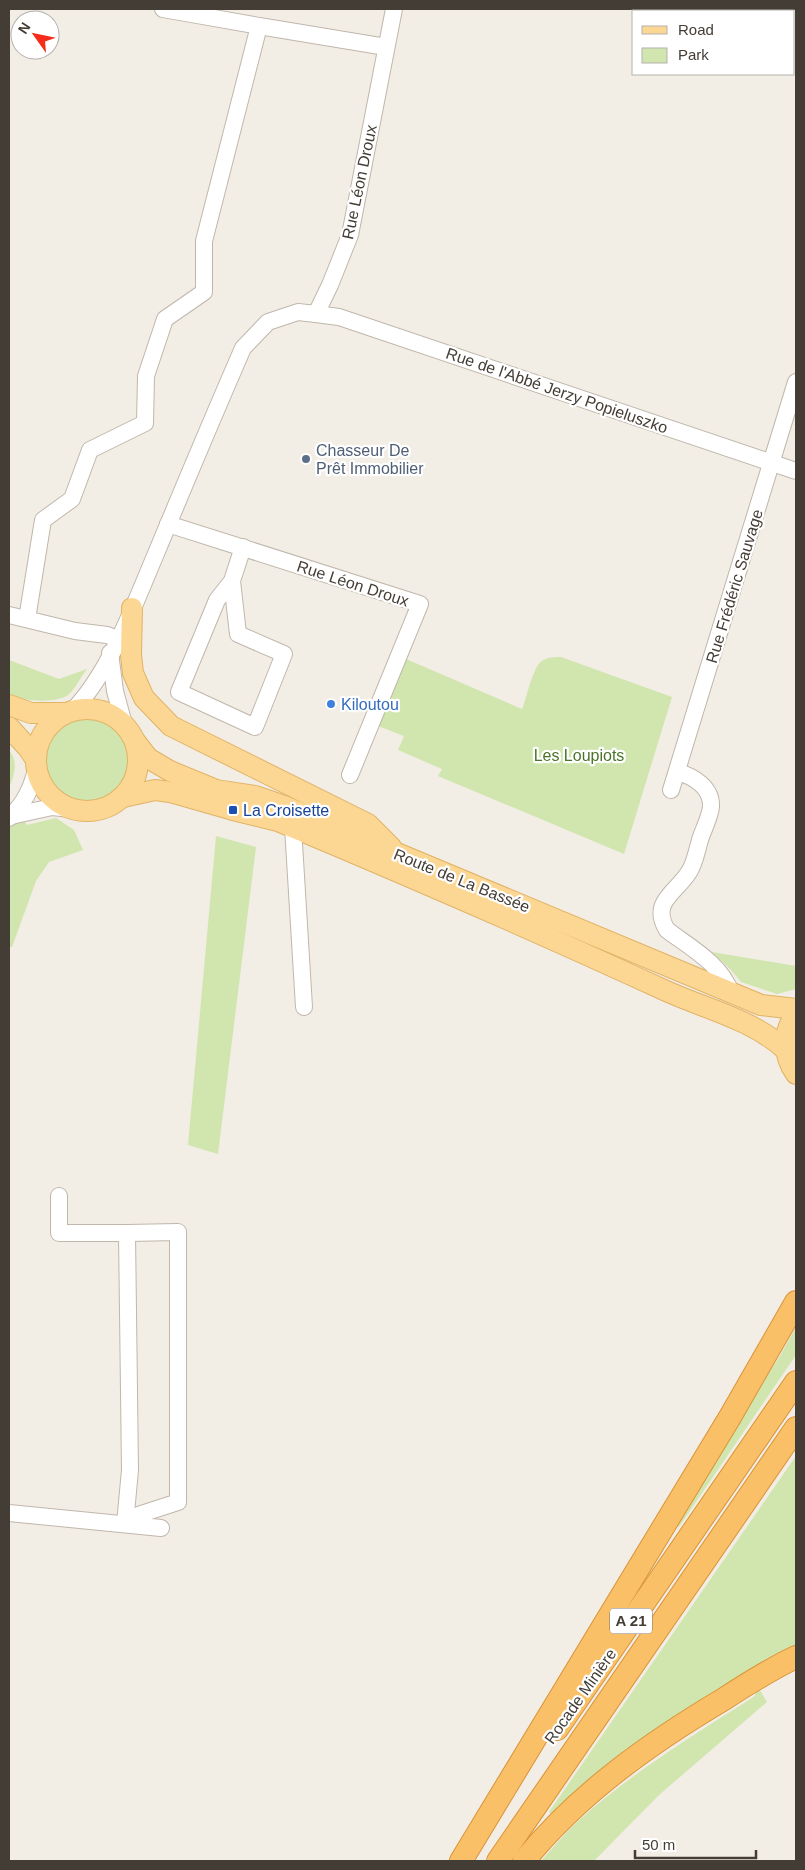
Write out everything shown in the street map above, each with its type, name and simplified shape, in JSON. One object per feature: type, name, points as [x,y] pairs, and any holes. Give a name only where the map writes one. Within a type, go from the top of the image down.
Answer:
[{"type":"highway","points":[[462,1861],[730,1418],[796,1302]]},
{"type":"highway","name":"Rocade Minière","points":[[466,1861],[796,1382]]},
{"type":"highway","name":"Rocade Minière","points":[[498,1861],[796,1428]]},
{"type":"highway","points":[[524,1861],[567,1816],[606,1780],[652,1745],[692,1718],[796,1658]]},
{"type":"main road","points":[[132,608],[131,655],[133,673],[144,698],[171,726],[368,824],[397,853]]},
{"type":"main road","points":[[9,705],[32,713],[69,712],[87,708],[101,710],[113,715],[124,724],[135,741],[138,770],[132,784],[123,797],[112,805],[99,810],[72,809],[63,805],[48,793],[42,785],[36,763],[28,748],[9,727]]},
{"type":"main road","points":[[36,763],[38,748],[44,732],[56,720],[69,712]]},
{"type":"main road","name":"Route de La Bassée","points":[[135,741],[148,758],[170,772],[216,790],[255,796],[284,806],[761,1005],[796,1009]]},
{"type":"main road","name":"Route de La Bassée","points":[[123,797],[155,790],[170,792],[278,821],[546,936],[676,996],[744,1022],[774,1039],[786,1050]]},
{"type":"main road","points":[[796,1014],[788,1028],[786,1050],[790,1066],[796,1074]]},
{"type":"street","points":[[163,9],[386,47]]},
{"type":"street","name":"Rue Léon Droux","points":[[316,314],[350,235],[394,9]]},
{"type":"street","points":[[27,619],[43,520],[72,499],[90,450],[145,423],[146,376],[165,319],[204,292],[204,241],[259,26]]},
{"type":"street","points":[[69,712],[84,699],[114,646],[243,348],[268,322],[298,312],[316,314]]},
{"type":"street","name":"Rue de l'Abbé Jerzy Popieluszko","points":[[316,314],[339,317],[796,471]]},
{"type":"street","name":"Rue Frédéric Sauvage","points":[[671,790],[796,382]]},
{"type":"street","name":"Rue Léon Droux","points":[[168,524],[420,604],[350,775]]},
{"type":"street","points":[[232,581],[238,634],[284,654],[255,727],[179,692],[217,600],[232,581],[242,547]]},
{"type":"street","points":[[9,615],[75,631],[107,635],[114,646],[115,691],[124,724]]},
{"type":"street","points":[[10,818],[27,797],[32,786],[36,763]]},
{"type":"street","points":[[677,772],[690,776],[702,784],[709,795],[711,807],[690,872],[666,899],[661,914],[662,922],[667,930],[719,971],[726,980],[731,993]]},
{"type":"street","points":[[10,818],[52,807],[72,809]]},
{"type":"street","points":[[293,827],[304,1007]]},
{"type":"street","points":[[59,1196],[59,1233],[178,1232],[178,1502],[138,1515],[125,1524]]},
{"type":"street","points":[[125,1524],[130,1470],[127,1233]]},
{"type":"street","points":[[9,1513],[161,1528]]},
{"type":"green space","name":"Les Loupiots","points":[[561,657],[672,697],[624,854],[438,776],[442,769],[398,750],[404,736],[378,726],[406,659],[522,709],[538,665],[546,659]]},
{"type":"green space","points":[[9,660],[59,679],[87,669],[73,690],[63,698],[47,701],[30,700],[9,695]]},
{"type":"green space","points":[[87,716],[103,720],[117,729],[126,743],[130,759],[126,775],[117,789],[103,798],[87,802],[71,798],[57,789],[48,775],[44,759],[48,743],[57,729],[71,720]]},
{"type":"green space","points":[[9,750],[15,764],[9,788]]},
{"type":"green space","points":[[9,800],[27,825],[56,818],[74,830],[83,850],[49,862],[36,881],[12,947],[9,947]]},
{"type":"green space","points":[[216,836],[256,847],[218,1154],[188,1145]]},
{"type":"green space","points":[[712,952],[796,966],[796,989],[777,994],[741,982]]},
{"type":"green space","points":[[796,1327],[796,1355],[679,1527],[674,1523],[712,1459],[780,1356]]},
{"type":"green space","points":[[796,1456],[796,1649],[553,1816],[549,1812]]},
{"type":"green space","points":[[757,1685],[767,1702],[659,1795],[594,1861],[541,1861],[572,1827],[598,1804],[663,1755],[755,1696]]},
{"type":"place","name":"Chasseur De Prêt Immobilier","points":[[306,459]]},
{"type":"place","name":"Kiloutou","points":[[331,704]]},
{"type":"place","name":"La Croisette","points":[[233,810]]}]
